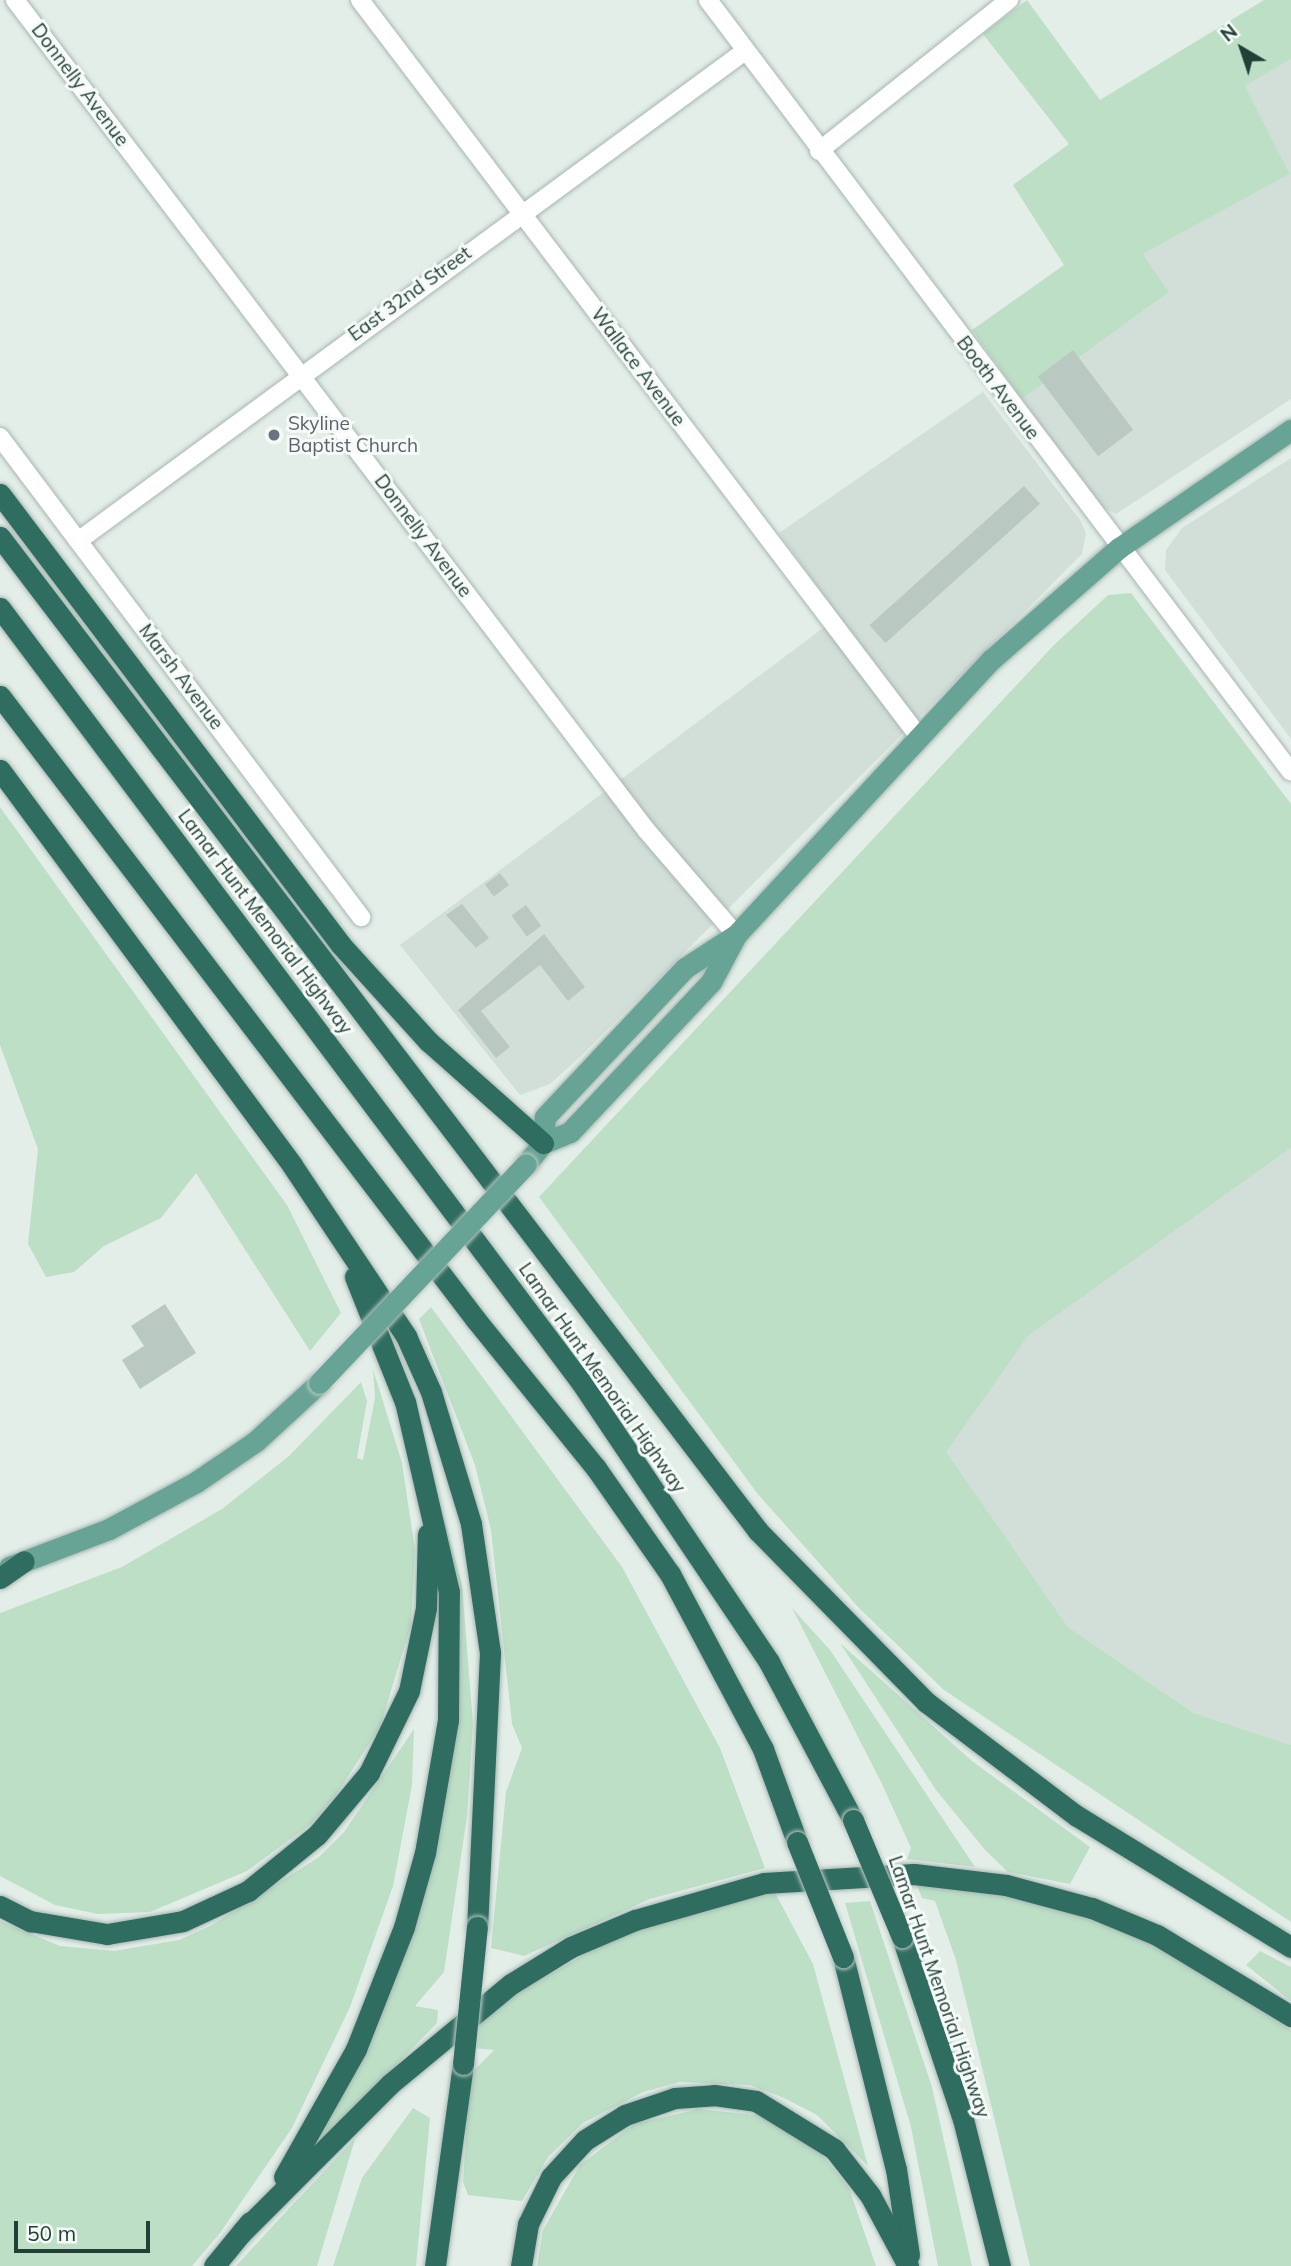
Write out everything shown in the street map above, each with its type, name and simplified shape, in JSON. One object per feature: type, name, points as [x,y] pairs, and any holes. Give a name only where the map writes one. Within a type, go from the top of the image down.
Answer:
[{"type":"highway","points":[[0,494],[341,945],[428,1041],[543,1143]]},
{"type":"highway","points":[[0,537],[758,1531],[926,1702],[1077,1816],[1291,1947]]},
{"type":"highway","name":"Lamar Hunt Memorial Highway","points":[[0,608],[581,1382],[769,1662],[853,1821],[902,1937],[963,2119],[1000,2266]]},
{"type":"highway","points":[[0,696],[663,1564],[763,1749],[843,1956],[896,2169],[909,2266]]},
{"type":"highway","points":[[0,770],[292,1165],[406,1336],[452,1452],[471,1524],[490,1653],[477,1927],[463,2064],[435,2266]]},
{"type":"highway","points":[[214,2266],[288,2172],[356,2049],[425,1853],[448,1720],[452,1642],[449,1592],[405,1402],[365,1295],[292,1165]]},
{"type":"highway","points":[[0,1906],[30,1921],[107,1934],[183,1921],[248,1891],[317,1835],[369,1773],[409,1691],[425,1608],[429,1501]]},
{"type":"highway","points":[[0,1578],[24,1561]]},
{"type":"highway","points":[[241,2233],[390,2084],[511,1984],[571,1947],[635,1920],[764,1883],[914,1874],[1006,1885],[1092,1908],[1157,1936],[1291,2016]]},
{"type":"highway","points":[[521,2266],[528,2224],[551,2177],[585,2140],[650,2106],[714,2095],[756,2101],[834,2148],[870,2195],[909,2266]]},
{"type":"main road","points":[[0,1569],[109,1529],[196,1482],[256,1441],[319,1383],[543,1143],[570,1132],[711,982],[736,935],[917,734],[1119,548],[1291,430]]},
{"type":"street","name":"Donnelly Avenue","points":[[15,0],[647,831],[736,935]]},
{"type":"street","name":"Wallace Avenue","points":[[360,0],[917,734]]},
{"type":"street","name":"Booth Avenue","points":[[708,0],[819,151],[1291,772]]},
{"type":"street","points":[[819,151],[1009,0]]},
{"type":"street","name":"East 32nd Street","points":[[78,541],[745,51]]},
{"type":"street","name":"Marsh Avenue","points":[[0,438],[361,916]]},
{"type":"shaded area","points":[[1291,59],[1291,399],[1116,514],[1104,508],[1022,399],[1169,292],[1143,254],[1290,174],[1245,86]]},
{"type":"shaded area","points":[[983,392],[1080,520],[1086,533],[1082,554],[581,1056],[550,1084],[520,1095],[400,945],[839,616],[779,533]]},
{"type":"shaded area","points":[[1291,458],[1291,739],[1165,570],[1166,550],[1182,528]]},
{"type":"shaded area","points":[[1291,1148],[1291,1745],[1194,1713],[1068,1627],[945,1452],[1028,1336]]},
{"type":"green space","points":[[1027,0],[1100,100],[1264,0],[1291,0],[1291,59],[1245,86],[1290,174],[1143,254],[1169,292],[1022,399],[972,330],[1064,265],[1013,185],[1069,144],[983,34]]},
{"type":"green space","points":[[1131,593],[1291,804],[1291,1148],[1028,1336],[946,1452],[1068,1627],[1194,1713],[1291,1745],[1291,1922],[944,1690],[858,1607],[757,1493],[539,1197],[1054,645],[1108,595]]},
{"type":"green space","points":[[0,807],[287,1205],[341,1313],[310,1351],[196,1173],[161,1218],[104,1246],[74,1272],[46,1277],[28,1244],[38,1149],[0,1045]]},
{"type":"green space","points":[[431,1307],[622,1567],[720,1748],[765,1868],[650,1899],[524,1956],[491,1948],[506,1792],[522,1748],[512,1724],[491,1530],[475,1465],[419,1319]]},
{"type":"green space","points":[[373,1369],[402,1463],[415,1550],[411,1625],[380,1727],[336,1795],[311,1824],[247,1871],[150,1912],[98,1914],[55,1905],[0,1876],[0,1613],[122,1567],[222,1509],[289,1456],[361,1382],[367,1401],[357,1458],[363,1460],[375,1398]]},
{"type":"green space","points":[[443,1514],[462,1585],[473,1724],[467,1816],[444,1972],[415,2006],[438,2010],[437,2023],[294,2170],[420,1889],[453,1588]]},
{"type":"green space","points":[[792,1608],[830,1650],[975,1867],[907,1859],[911,1848],[882,1784]]},
{"type":"green space","points":[[840,1643],[972,1761],[1090,1847],[1070,1884],[1008,1872],[986,1851],[936,1790]]},
{"type":"green space","points":[[414,1729],[412,1785],[393,1886],[350,2007],[292,2128],[220,2233],[192,2266],[0,2266],[0,1921],[60,1946],[114,1951],[179,1940],[210,1926],[319,1857],[344,1832]]},
{"type":"green space","points":[[915,1880],[1039,1902],[1151,1941],[1291,2030],[1291,2266],[1030,2266],[956,1960],[935,1901],[922,1898]]},
{"type":"green space","points":[[773,1889],[813,1964],[868,2166],[817,2115],[784,2098],[750,2085],[680,2082],[643,2092],[583,2123],[548,2157],[522,2201],[468,2195],[463,2182],[470,2075],[494,2050],[472,2048],[473,2031],[505,2000],[617,1936]]},
{"type":"green space","points":[[870,1901],[932,2087],[972,2266],[938,2266],[911,2127],[845,1903]]},
{"type":"green space","points":[[1260,1951],[1291,1967],[1291,2001],[1246,1965]]},
{"type":"green space","points":[[413,2108],[430,2118],[416,2266],[333,2266],[362,2178]]},
{"type":"green space","points":[[699,2109],[756,2115],[813,2144],[849,2188],[876,2266],[537,2266],[543,2230],[580,2165],[634,2124]]},
{"type":"green space","points":[[355,2139],[317,2266],[236,2266],[294,2203]]},
{"type":"building","points":[[1073,350],[1133,430],[1098,456],[1038,376]]},
{"type":"building","points":[[1024,486],[1040,504],[885,643],[869,625]]},
{"type":"building","points":[[500,873],[509,885],[494,896],[485,884]]},
{"type":"building","points":[[462,904],[489,938],[476,948],[446,915]]},
{"type":"building","points":[[526,905],[541,926],[527,937],[511,916]]},
{"type":"building","points":[[544,934],[585,987],[568,1001],[540,965],[481,1011],[510,1047],[496,1058],[458,1010]]},
{"type":"building","points":[[165,1304],[196,1353],[140,1389],[122,1360],[144,1346],[131,1326]]},
{"type":"place","name":"Skyline Baptist Church","points":[[274,435]]}]
